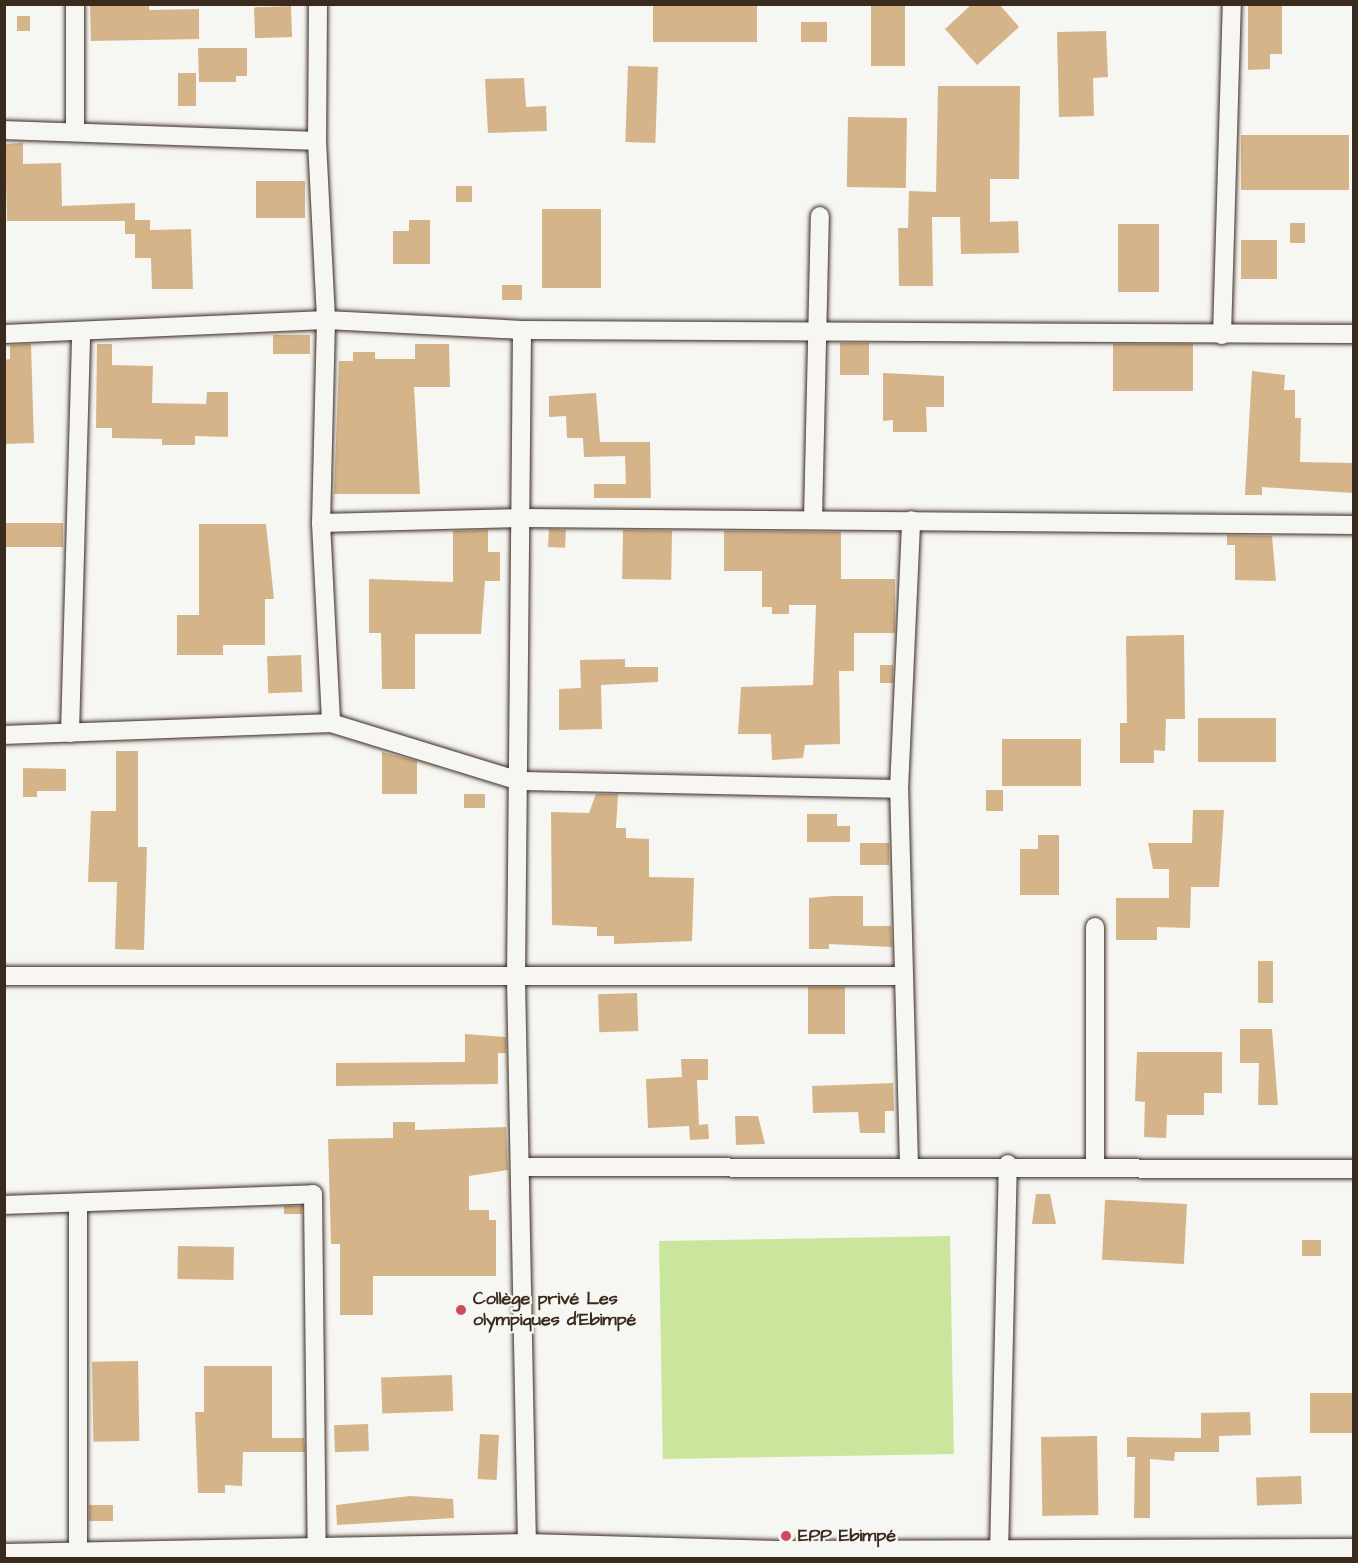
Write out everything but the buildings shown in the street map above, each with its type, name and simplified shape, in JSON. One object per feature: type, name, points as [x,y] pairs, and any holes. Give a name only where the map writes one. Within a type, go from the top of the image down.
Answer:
[{"type":"street","points":[[75,4],[75,129]]},
{"type":"street","points":[[318,4],[317,141],[326,320],[321,523],[332,723]]},
{"type":"street","points":[[1222,335],[1232,4]]},
{"type":"street","points":[[4,130],[75,129],[317,141]]},
{"type":"street","points":[[813,519],[820,216]]},
{"type":"street","points":[[4,334],[81,334],[326,320],[522,330],[1353,334]]},
{"type":"street","points":[[522,330],[520,781],[516,980],[522,1167],[527,1552]]},
{"type":"street","points":[[70,733],[81,334]]},
{"type":"street","points":[[321,523],[522,518],[1353,525]]},
{"type":"street","points":[[909,1165],[899,789],[911,520]]},
{"type":"street","points":[[4,735],[332,723],[520,781],[899,789]]},
{"type":"street","points":[[1095,927],[1095,1165]]},
{"type":"street","points":[[4,976],[516,980],[904,976]]},
{"type":"street","points":[[522,1167],[1008,1164],[1353,1169]]},
{"type":"street","points":[[999,1554],[1008,1164]]},
{"type":"street","points":[[4,1205],[313,1194],[317,1550]]},
{"type":"street","points":[[78,1204],[78,1556]]},
{"type":"street","points":[[4,1556],[317,1550],[795,1556],[1353,1551]]},
{"type":"green space","points":[[950,1236],[954,1454],[663,1459],[659,1241]]},
{"type":"place","name":"Collège privé Les olympiques d'Ebimpé","points":[[461,1310]]},
{"type":"place","name":"EPP Ebimpé","points":[[786,1536]]}]
